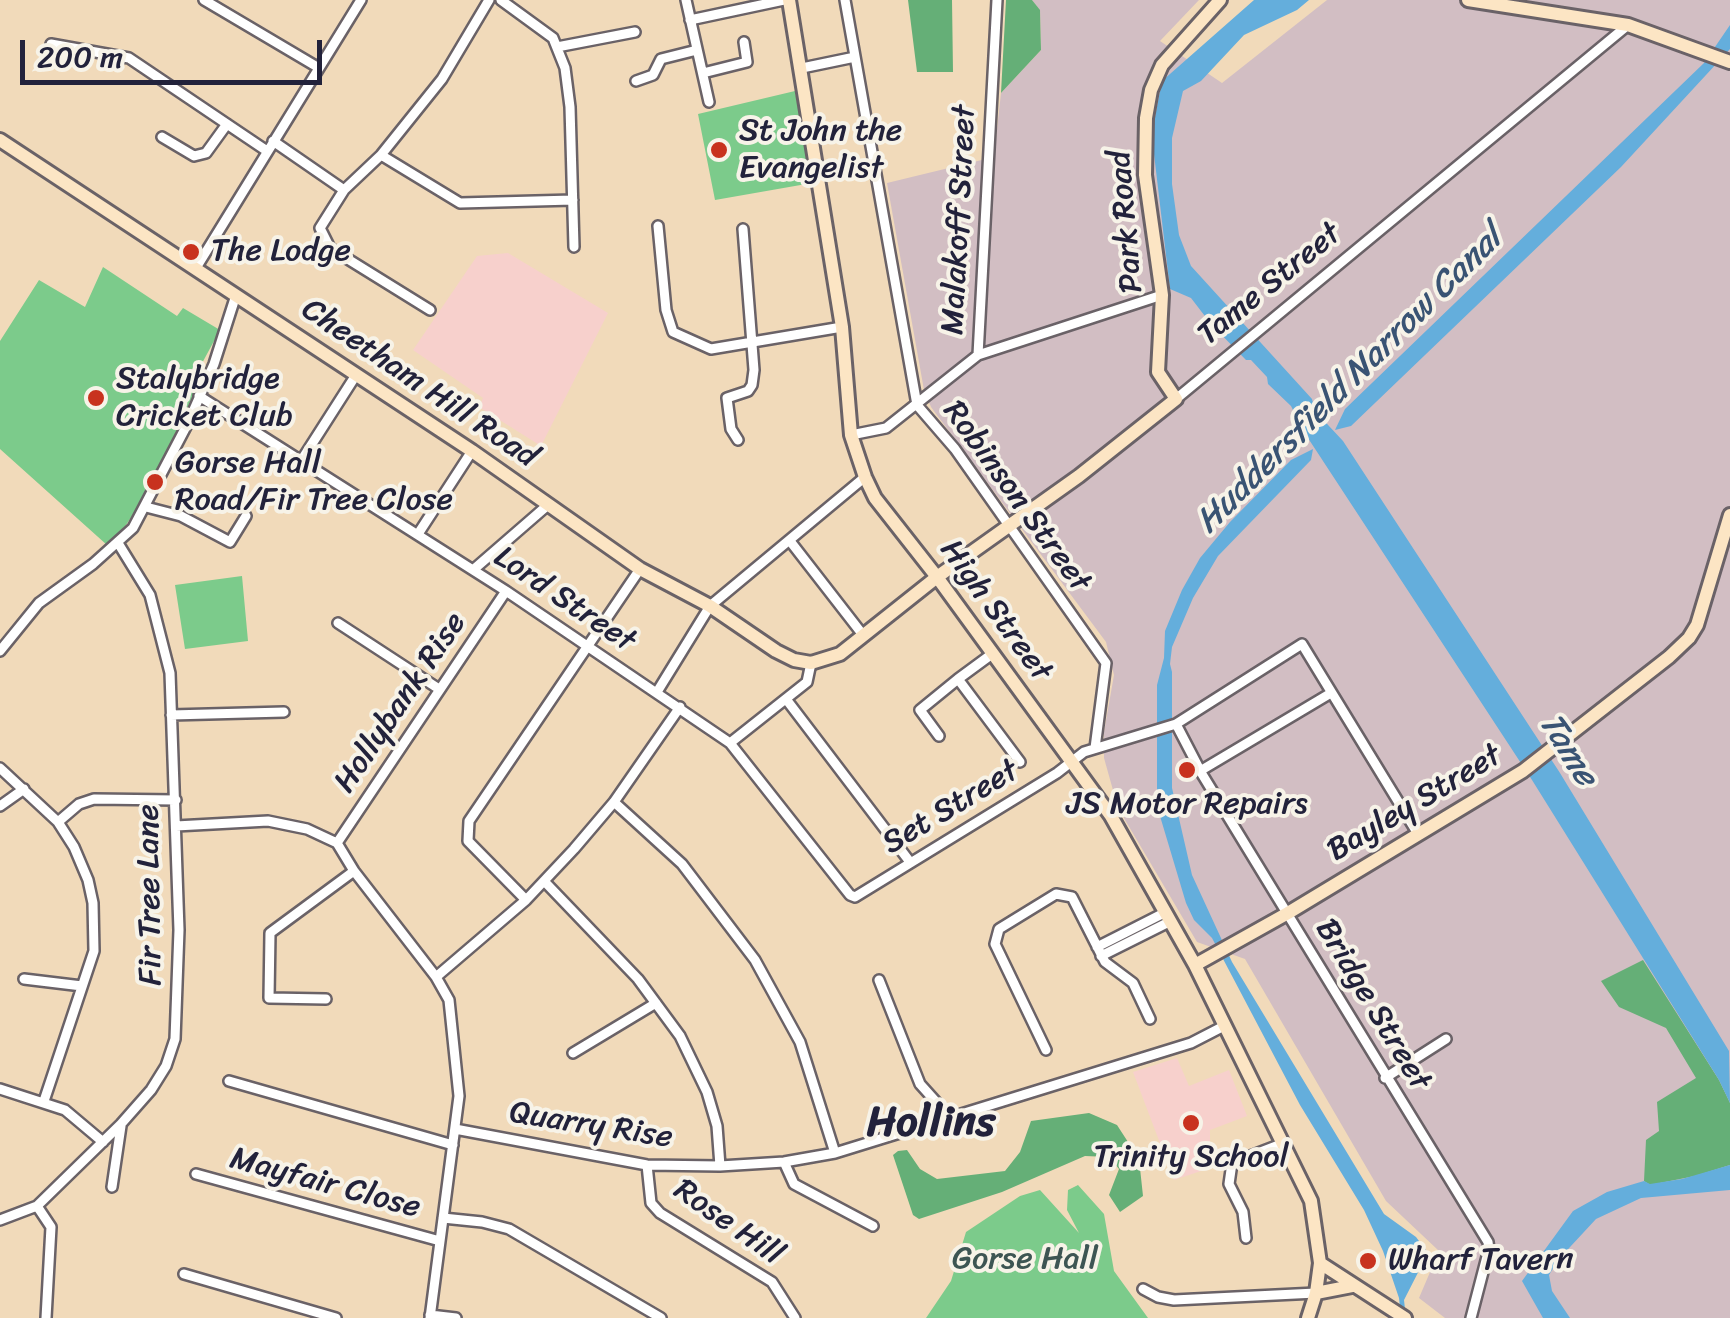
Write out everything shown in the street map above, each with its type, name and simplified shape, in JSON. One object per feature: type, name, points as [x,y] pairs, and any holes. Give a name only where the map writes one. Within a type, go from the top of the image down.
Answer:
[{"type":"main road","name":"High Street","points":[[787,0],[802,68],[842,327],[851,436],[865,477],[875,498],[938,577],[1112,816],[1195,965],[1311,1201],[1320,1263]]},
{"type":"main road","name":"Park Road","points":[[1176,399],[1158,372],[1162,295],[1145,175],[1148,102],[1162,65],[1220,0]]},
{"type":"main road","points":[[1468,0],[1628,25],[1730,62]]},
{"type":"main road","name":"Cheetham Hill Road","points":[[0,140],[472,451],[640,569],[710,606],[776,651],[811,663]]},
{"type":"main road","name":"Tame Street","points":[[811,663],[840,654],[1176,399]]},
{"type":"main road","name":"Bayley Street","points":[[1195,965],[1524,770],[1689,638],[1697,625],[1730,515]]},
{"type":"main road","points":[[1308,1318],[1320,1263],[1406,1318]]},
{"type":"main road","points":[[1316,1293],[1352,1286]]},
{"type":"street","points":[[204,0],[319,68]]},
{"type":"street","points":[[196,268],[361,0]]},
{"type":"street","points":[[430,310],[330,248],[320,228],[344,190],[381,155],[442,80],[489,0]]},
{"type":"street","points":[[501,0],[553,38],[565,68],[570,107],[574,247]]},
{"type":"street","points":[[686,0],[709,102]]},
{"type":"street","points":[[690,20],[787,0]]},
{"type":"street","name":"Robinson Street","points":[[844,0],[917,405],[954,449],[1106,663],[1095,748]]},
{"type":"street","name":"Malakoff Street","points":[[978,355],[997,0]]},
{"type":"street","name":"Tame Street","points":[[1176,399],[1628,25]]},
{"type":"street","points":[[556,47],[635,32]]},
{"type":"street","points":[[702,74],[747,62],[744,42]]},
{"type":"street","points":[[51,44],[128,58],[227,124],[344,190]]},
{"type":"street","points":[[636,81],[653,74],[661,59],[697,50]]},
{"type":"street","points":[[802,68],[855,57]]},
{"type":"street","points":[[162,137],[194,156],[206,153],[227,124]]},
{"type":"street","points":[[381,155],[460,202],[572,200]]},
{"type":"street","points":[[658,226],[666,310],[673,332],[711,349],[842,327]]},
{"type":"street","points":[[738,440],[730,429],[727,398],[748,391],[752,385],[742,229]]},
{"type":"street","points":[[0,650],[39,603],[118,543],[146,507],[200,396],[236,294]]},
{"type":"street","points":[[851,436],[886,428],[978,355],[1162,295]]},
{"type":"street","points":[[301,461],[356,375]]},
{"type":"street","name":"Lord Street","points":[[200,396],[506,591],[730,743],[855,897]]},
{"type":"street","points":[[418,534],[472,451]]},
{"type":"street","points":[[657,692],[710,606],[865,477]]},
{"type":"street","points":[[472,570],[549,504]]},
{"type":"street","points":[[146,507],[181,516],[230,542],[246,516]]},
{"type":"street","points":[[790,541],[863,636]]},
{"type":"street","name":"Fir Tree Lane","points":[[37,1206],[151,1090],[166,1066],[175,1038],[179,930],[170,673],[150,595],[118,543]]},
{"type":"street","points":[[526,900],[468,840],[468,821],[640,569]]},
{"type":"street","name":"Hollybank Rise","points":[[337,843],[506,591]]},
{"type":"street","points":[[338,622],[439,689]]},
{"type":"street","name":"Set Street","points":[[855,897],[1072,761],[1095,748],[1176,724],[1302,644],[1331,693]]},
{"type":"street","points":[[940,736],[920,710],[992,654]]},
{"type":"street","points":[[730,743],[807,682],[811,663]]},
{"type":"street","points":[[958,678],[1020,762]]},
{"type":"street","points":[[1200,771],[1331,693],[1418,834]]},
{"type":"street","points":[[786,699],[910,862]]},
{"type":"street","points":[[436,977],[544,881],[614,802],[680,707]]},
{"type":"street","points":[[171,715],[284,712]]},
{"type":"street","name":"Bridge Street","points":[[1176,724],[1200,771],[1488,1242],[1471,1318]]},
{"type":"street","points":[[0,768],[58,822],[74,846],[93,903],[94,951],[44,1101]]},
{"type":"street","points":[[0,806],[24,790]]},
{"type":"street","points":[[58,822],[79,804],[94,799],[176,800]]},
{"type":"street","points":[[614,802],[682,864],[755,960],[800,1042],[835,1153]]},
{"type":"street","points":[[176,826],[268,822],[307,829],[337,843],[436,977],[449,1000],[459,1096],[430,1316],[456,1318]]},
{"type":"street","points":[[326,1000],[269,998],[270,933],[354,871]]},
{"type":"street","points":[[544,881],[638,978],[680,1036],[708,1092],[720,1166]]},
{"type":"street","points":[[1046,1050],[995,944],[998,929],[1056,894],[1072,897],[1105,962],[1133,983],[1150,1019]]},
{"type":"street","points":[[1099,951],[1168,916]]},
{"type":"street","points":[[24,979],[82,986]]},
{"type":"street","points":[[879,980],[920,1084],[938,1104],[944,1119]]},
{"type":"street","points":[[573,1053],[656,1003]]},
{"type":"street","name":"Quarry Rise","points":[[455,1128],[648,1165],[784,1162],[835,1153],[1191,1043],[1224,1026]]},
{"type":"street","points":[[1386,1078],[1446,1039]]},
{"type":"street","points":[[229,1081],[453,1145]]},
{"type":"street","points":[[0,1090],[44,1101],[82,1121],[104,1142]]},
{"type":"street","points":[[112,1187],[121,1124]]},
{"type":"street","points":[[1246,1238],[1243,1212],[1229,1184],[1232,1163],[1284,1143]]},
{"type":"street","points":[[784,1162],[794,1184],[873,1226]]},
{"type":"street","name":"Rose Hill","points":[[648,1165],[651,1204],[772,1282],[794,1318]]},
{"type":"street","name":"Mayfair Close","points":[[196,1174],[440,1241]]},
{"type":"street","points":[[0,1220],[37,1206],[51,1227],[46,1318]]},
{"type":"street","points":[[443,1218],[508,1229],[660,1318]]},
{"type":"street","points":[[184,1274],[336,1318]]},
{"type":"street","points":[[1143,1290],[1164,1298],[1316,1293]]},
{"type":"street","points":[[1156,1309],[1164,1298]]},
{"type":"shaded area","points":[[1032,0],[1199,0],[1160,41],[1222,83],[1327,0],[1730,0],[1730,1318],[1445,1318],[1419,1298],[1439,1251],[1386,1201],[1245,959],[1197,942],[1118,808],[1104,758],[1104,732],[1114,675],[1106,642],[931,407],[924,390],[887,183],[994,157],[1001,93],[1041,50],[1040,11]]},
{"type":"shaded area","points":[[508,253],[608,313],[541,446],[479,407],[483,398],[413,350],[477,256]]},
{"type":"shaded area","name":"Trinity School","points":[[1177,1058],[1189,1086],[1229,1070],[1247,1116],[1210,1130],[1210,1143],[1219,1165],[1174,1180],[1133,1072]]},
{"type":"green space","points":[[908,0],[952,0],[953,72],[917,72]]},
{"type":"green space","points":[[1006,0],[1032,0],[1040,10],[1041,50],[1001,93]]},
{"type":"green space","points":[[795,91],[812,183],[715,200],[698,114]]},
{"type":"green space","name":"Stalybridge Cricket Club","points":[[103,267],[177,316],[183,308],[220,330],[194,378],[199,383],[146,495],[107,545],[0,449],[0,341],[39,280],[85,307]]},
{"type":"green space","points":[[242,576],[248,641],[185,649],[175,585]]},
{"type":"green space","points":[[1643,960],[1730,1103],[1730,1165],[1650,1185],[1644,1181],[1646,1140],[1659,1131],[1657,1102],[1696,1078],[1666,1028],[1619,1007],[1601,981]]},
{"type":"green space","points":[[1089,1113],[1117,1125],[1139,1159],[1143,1196],[1120,1212],[1109,1195],[1119,1169],[1109,1157],[1085,1156],[1002,1192],[919,1219],[913,1215],[893,1155],[898,1151],[907,1150],[920,1169],[937,1179],[1005,1171],[1020,1152],[1031,1121]]},
{"type":"green space","name":"Gorse Hall","points":[[1078,1185],[1104,1214],[1114,1271],[1148,1318],[926,1318],[951,1281],[966,1232],[1020,1196],[1040,1190],[1079,1233],[1067,1210],[1068,1190]]},
{"type":"water","points":[[1254,0],[1309,0],[1297,10],[1244,35],[1201,81],[1183,91],[1172,138],[1172,184],[1179,235],[1191,266],[1312,399],[1315,411],[1343,441],[1560,773],[1729,1051],[1730,1103],[1532,780],[1304,432],[1291,406],[1191,298],[1170,289],[1154,154],[1154,122],[1162,81]]},
{"type":"water","points":[[1730,25],[1730,49],[1621,167],[1351,426],[1335,430],[1345,409],[1704,63]]},
{"type":"water","points":[[1313,449],[1311,460],[1218,556],[1193,598],[1172,647],[1172,788],[1192,875],[1232,962],[1384,1214],[1416,1237],[1428,1253],[1404,1300],[1406,1318],[1401,1318],[1399,1298],[1383,1251],[1364,1210],[1300,1105],[1212,938],[1194,920],[1157,806],[1157,685],[1165,631],[1182,590],[1200,558],[1230,522],[1291,460]]},
{"type":"water","points":[[1730,1165],[1730,1190],[1641,1198],[1596,1219],[1549,1275],[1552,1291],[1570,1318],[1543,1318],[1522,1281],[1573,1211],[1607,1192],[1644,1181],[1650,1184],[1682,1179]]},
{"type":"place","name":"St John the Evangelist","points":[[719,150]]},
{"type":"place","name":"The Lodge","points":[[191,252]]},
{"type":"place","name":"Stalybridge Cricket Club","points":[[96,398]]},
{"type":"place","name":"Gorse Hall Road/Fir Tree Close","points":[[155,482]]},
{"type":"place","name":"JS Motor Repairs","points":[[1187,770]]},
{"type":"place","name":"Trinity School","points":[[1191,1123]]},
{"type":"place","name":"Wharf Tavern","points":[[1368,1261]]},
{"type":"district","name":"Hollins","points":[[931,1124]]},
{"type":"water label","name":"Huddersfield Narrow Canal","points":[[1350,381]]},
{"type":"water label","name":"Tame","points":[[1567,750]]}]
